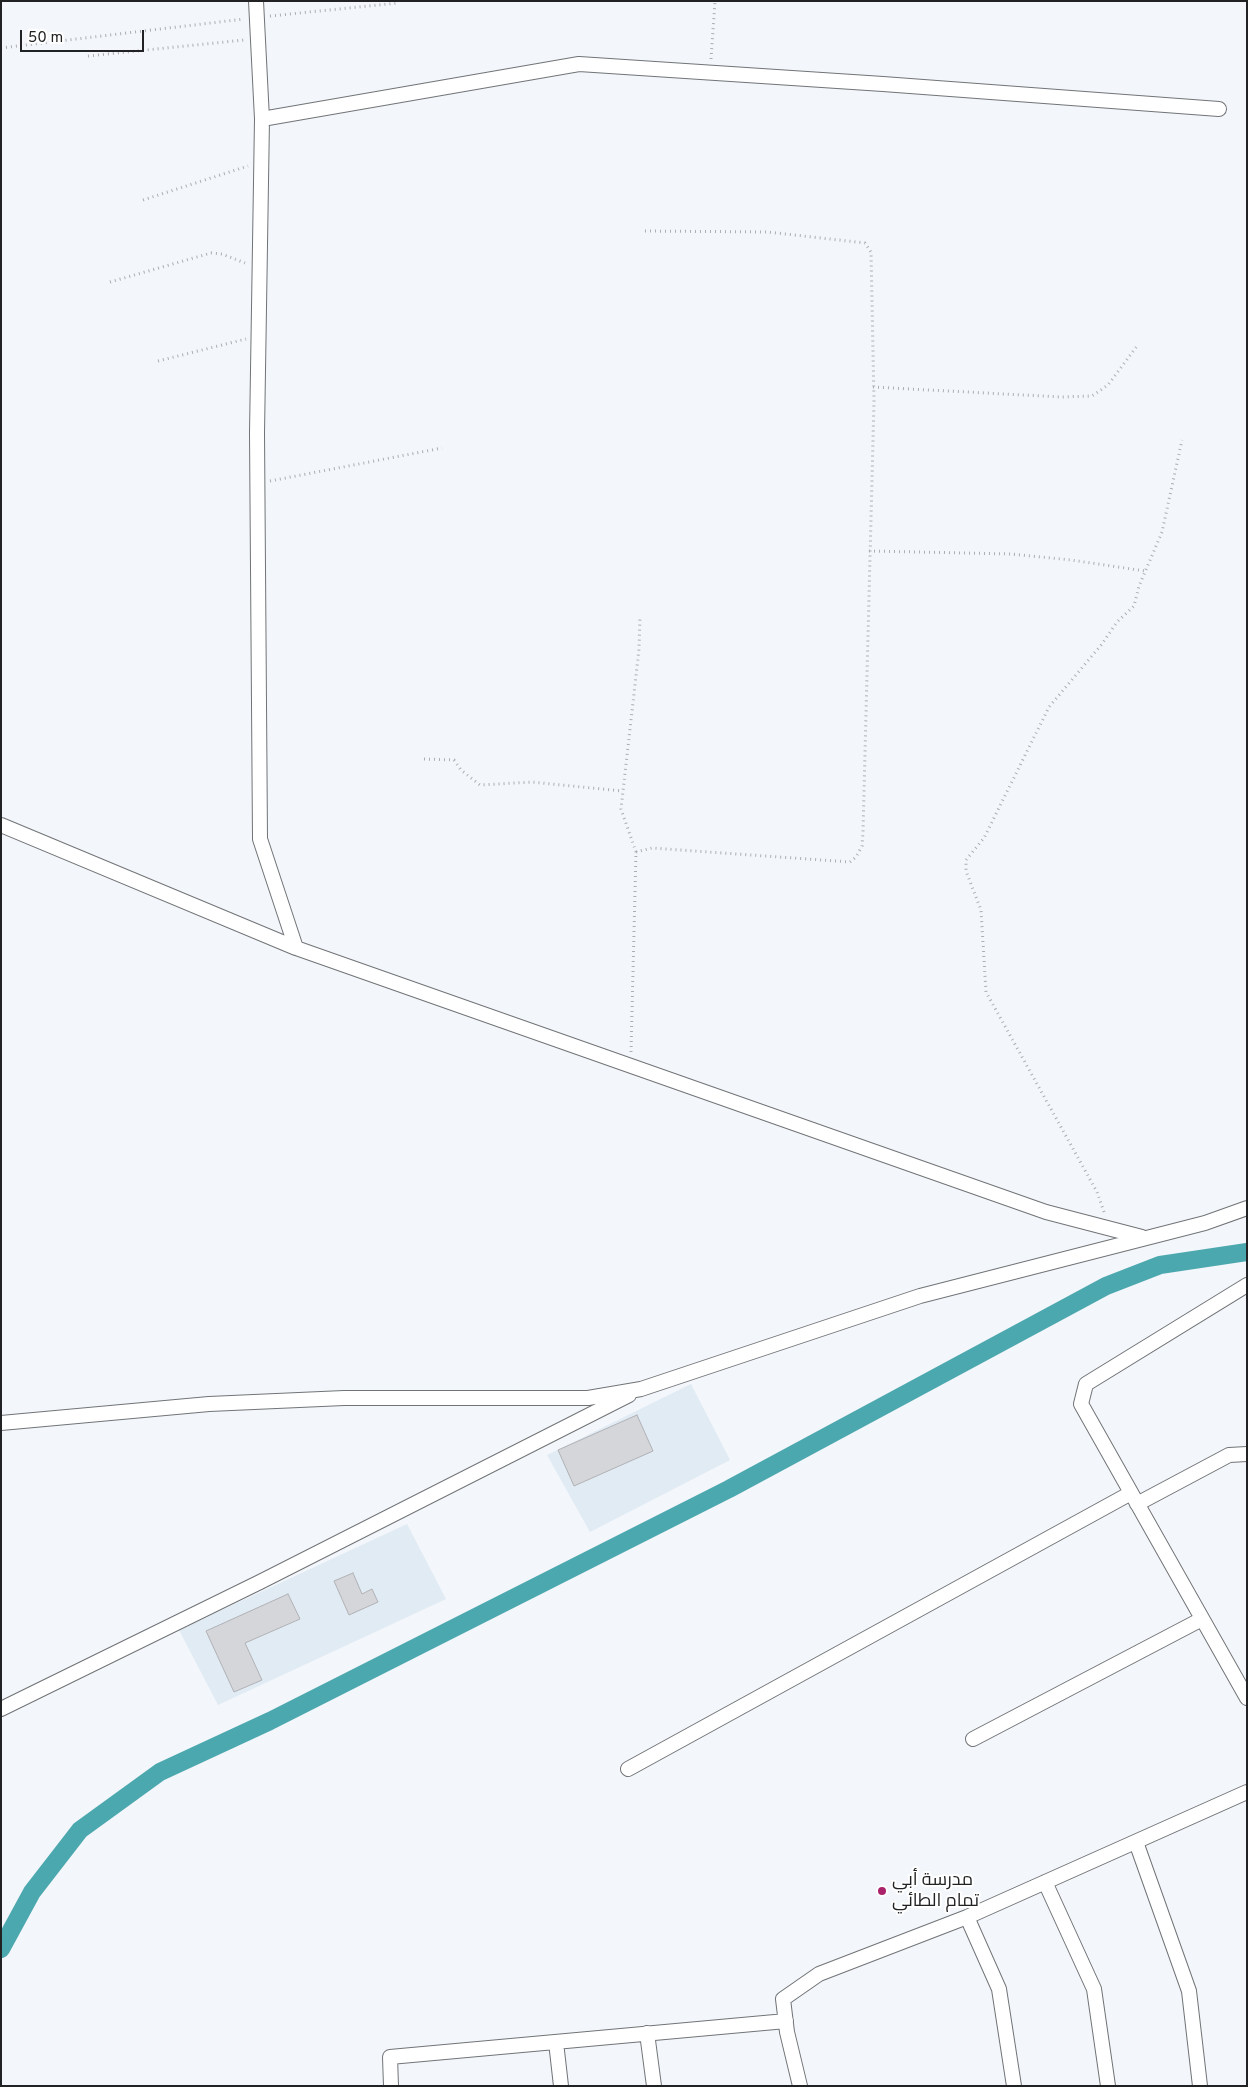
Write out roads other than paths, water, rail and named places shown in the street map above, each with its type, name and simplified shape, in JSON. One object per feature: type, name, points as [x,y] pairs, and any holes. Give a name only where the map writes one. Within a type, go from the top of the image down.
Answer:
[{"type":"street","points":[[256,1],[262,119],[257,483],[260,839],[296,948]]},
{"type":"street","points":[[262,119],[579,64],[1219,109]]},
{"type":"street","points":[[1,824],[296,948],[1046,1212],[1145,1238]]},
{"type":"street","points":[[1,1423],[209,1404],[344,1398],[588,1398],[640,1388],[920,1296],[1205,1223],[1247,1208]]},
{"type":"street","points":[[1247,1285],[1086,1384],[1081,1404],[1247,1698]]},
{"type":"street","points":[[1,1709],[260,1582],[640,1388]]},
{"type":"street","points":[[628,1770],[1134,1499],[1229,1455],[1247,1454]]},
{"type":"street","points":[[973,1739],[1202,1619]]},
{"type":"street","points":[[800,2086],[783,1999],[819,1974],[967,1917],[1247,1792]]},
{"type":"street","points":[[1136,1842],[1190,1991],[1200,2086]]},
{"type":"street","points":[[1045,1882],[1094,1989],[1108,2086]]},
{"type":"street","points":[[967,1917],[998,1989],[1014,2086]]},
{"type":"street","points":[[391,2086],[390,2057],[786,2020]]},
{"type":"street","points":[[647,2034],[654,2086]]},
{"type":"street","points":[[556,2042],[561,2086]]},
{"type":"waterway","points":[[1,1949],[32,1892],[80,1830],[160,1772],[270,1721],[729,1489],[1106,1286],[1160,1265],[1247,1252]]},
{"type":"place","name":"مدرسة أبي تمام الطائي","points":[[882,1891]]}]
